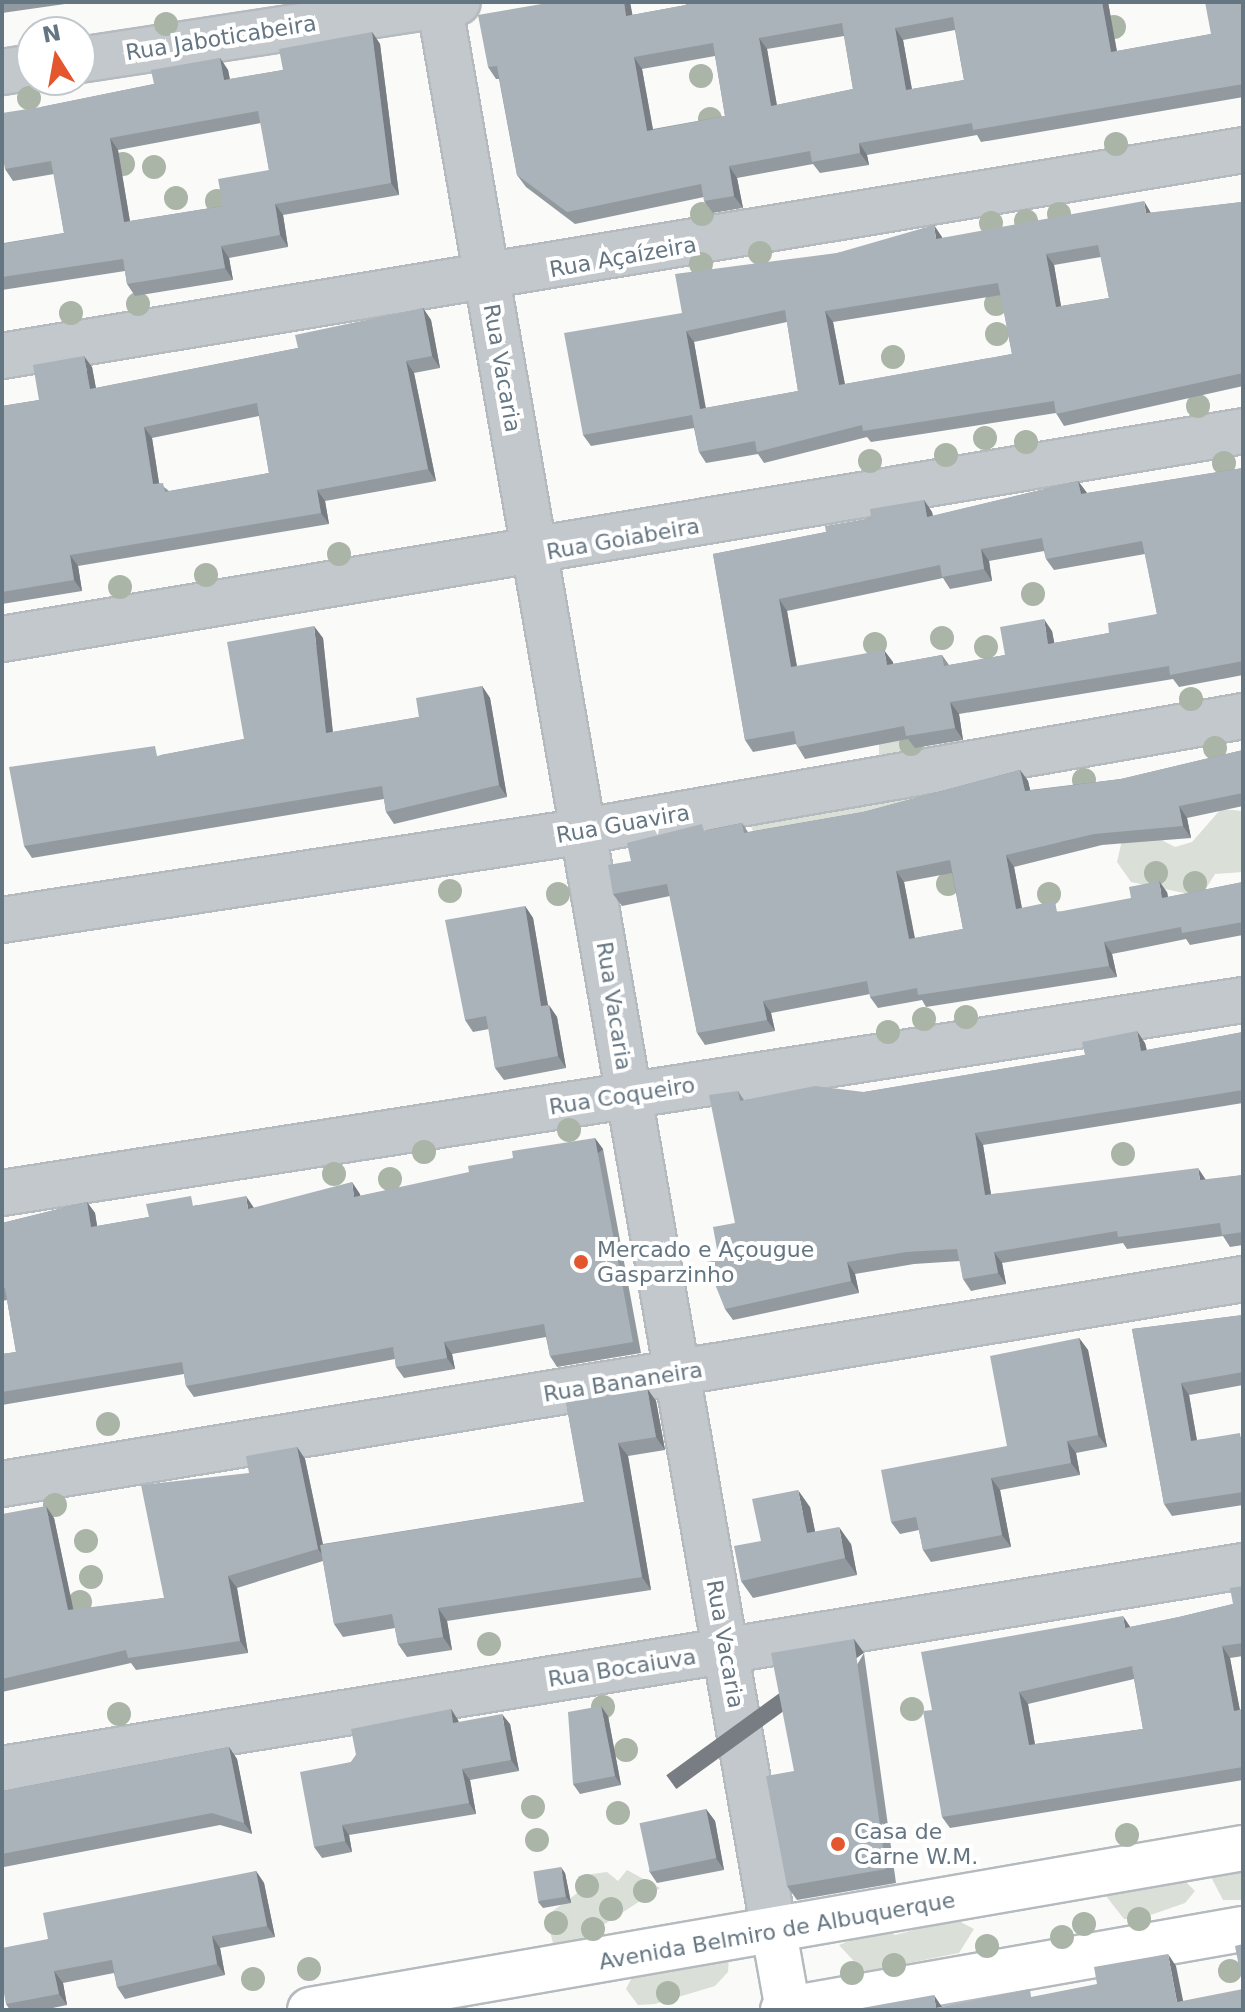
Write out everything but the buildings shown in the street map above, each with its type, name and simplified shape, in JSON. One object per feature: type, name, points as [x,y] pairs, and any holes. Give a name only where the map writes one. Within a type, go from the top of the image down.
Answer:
[{"type":"main road","name":"Avenida Belmiro de Albuquerque","points":[[310,2010],[774,1932],[1243,1848]]},
{"type":"main road","points":[[786,2010],[1243,1929]]},
{"type":"main road","name":"Rua Vacaria","points":[[774,1932],[786,2010]]},
{"type":"street","name":"Rua Jaboticabeira","points":[[96,58],[445,3]]},
{"type":"street","name":"Rua Vacaria","points":[[445,3],[487,280],[774,1932]]},
{"type":"street","name":"Rua Açaízeira","points":[[2,356],[487,280],[1243,150]]},
{"type":"street","name":"Rua Goiabeira","points":[[2,639],[536,554],[1243,431]]},
{"type":"street","name":"Rua Guavira","points":[[2,920],[585,831],[1243,716]]},
{"type":"street","name":"Rua Coqueiro","points":[[2,1193],[1243,1000]]},
{"type":"street","name":"Rua Bananeira","points":[[2,1484],[1243,1279]]},
{"type":"street","name":"Rua Bocaiuva","points":[[2,1769],[1243,1566]]},
{"type":"shaded area","points":[[892,726],[925,743],[921,801],[760,836],[753,831],[750,823],[879,757],[879,741]]},
{"type":"shaded area","points":[[1221,809],[1243,811],[1243,872],[1215,874],[1205,890],[1189,894],[1131,882],[1117,862],[1122,840],[1154,836],[1175,847],[1192,842]]},
{"type":"shaded area","points":[[1243,1856],[1243,1900],[1223,1900],[1211,1877],[1220,1863]]},
{"type":"shaded area","points":[[627,1870],[660,1888],[568,1948],[553,1943],[546,1916],[580,1891],[578,1876],[607,1872],[618,1881]]},
{"type":"shaded area","points":[[1184,1880],[1195,1891],[1185,1903],[1139,1919],[1124,1919],[1106,1896],[1114,1883]]},
{"type":"shaded area","points":[[955,1919],[974,1929],[959,1953],[864,1972],[839,1945],[882,1928],[895,1935]]},
{"type":"shaded area","points":[[729,1956],[728,1972],[715,1986],[655,2004],[638,2005],[626,1989],[633,1975]]},
{"type":"place","name":"Mercado e Açougue Gasparzinho","points":[[581,1262]]},
{"type":"place","name":"Casa de Carne W.M.","points":[[838,1844]]}]
